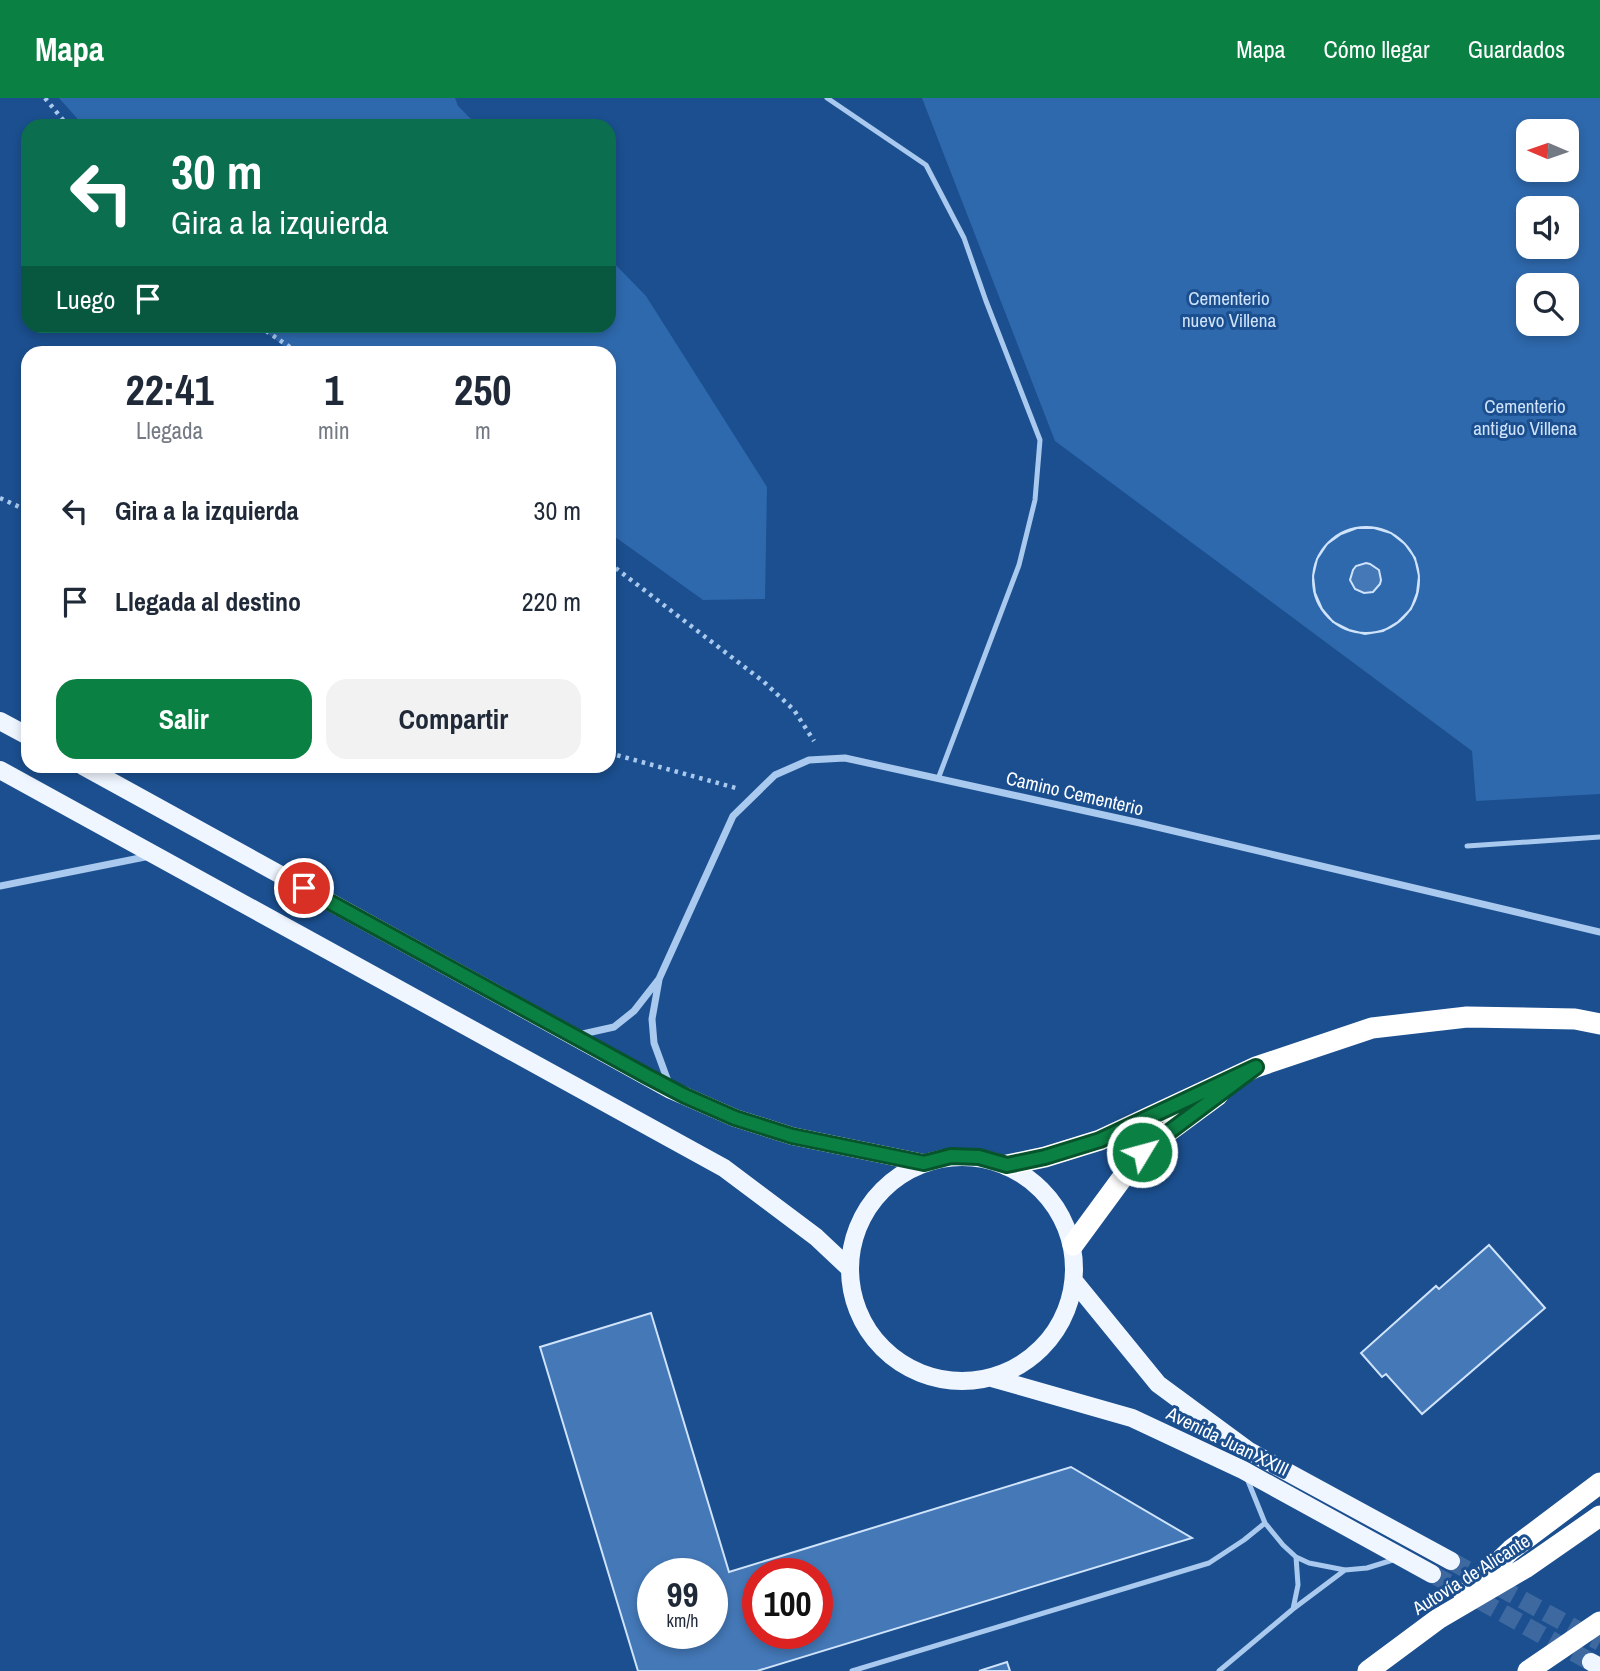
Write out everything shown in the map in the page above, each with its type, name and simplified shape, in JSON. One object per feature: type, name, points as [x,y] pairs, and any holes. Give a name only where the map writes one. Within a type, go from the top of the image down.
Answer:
[{"type":"highway","points":[[1007,1165],[1045,1157],[1100,1140],[1256,1067],[1372,1028],[1467,1017],[1575,1019],[1600,1024]]},
{"type":"highway","points":[[1073,1245],[1142,1152],[1256,1067]]},
{"type":"highway","points":[[1438,1619],[1511,1550],[1600,1483]]},
{"type":"highway","name":"Autovía de Alicante","points":[[1368,1671],[1438,1619],[1525,1568],[1600,1516]]},
{"type":"highway","points":[[1528,1671],[1600,1622]]},
{"type":"main road","points":[[0,721],[21,732]]},
{"type":"main road","points":[[0,771],[724,1168],[816,1237],[849,1268]]},
{"type":"main road","points":[[96,773],[671,1090],[735,1118],[792,1136],[924,1163]]},
{"type":"main road","points":[[951,1156],[979,1157],[1007,1165],[1037,1184],[1060,1212],[1073,1245],[1074,1281],[1066,1314],[1048,1342],[1023,1364],[992,1378],[958,1382],[924,1376],[893,1359],[869,1334],[854,1302],[849,1268],[855,1234],[870,1203],[894,1179],[924,1163],[951,1156]]},
{"type":"main road","name":"Avenida Juan XXIII","points":[[1074,1281],[1158,1384],[1249,1451],[1451,1562]]},
{"type":"main road","name":"Avenida Juan XXIII","points":[[992,1378],[1132,1418],[1243,1470],[1432,1574]]},
{"type":"street","name":"Camino Cementerio","points":[[573,1036],[614,1027],[634,1011],[659,979],[733,816],[775,775],[809,760],[845,758],[1140,823],[1600,932]]},
{"type":"street","points":[[0,887],[155,855]]},
{"type":"street","name":"Camino Cementerio","points":[[659,979],[652,1019],[654,1043],[671,1090]]},
{"type":"lane","points":[[827,98],[926,165],[964,238],[1040,440],[1035,500],[1019,565],[938,779]]},
{"type":"lane","points":[[1467,846],[1600,837]]},
{"type":"lane","points":[[1243,1470],[1265,1523],[1296,1557],[1309,1563],[1345,1570],[1367,1568],[1401,1557]]},
{"type":"lane","points":[[852,1671],[1209,1563],[1244,1541],[1265,1523]]},
{"type":"lane","points":[[1293,1609],[1298,1585],[1296,1557]]},
{"type":"lane","points":[[1219,1671],[1345,1570]]},
{"type":"path","points":[[45,98],[62,119]]},
{"type":"path","points":[[269,333],[288,346]]},
{"type":"path","points":[[0,498],[21,508]]},
{"type":"path","points":[[616,568],[764,682],[794,710],[826,759]]},
{"type":"path","points":[[616,755],[756,793]]},
{"type":"green space","points":[[59,98],[455,98],[458,106],[471,119],[78,119]]},
{"type":"green space","name":"Cementerio nuevo Villena","points":[[922,98],[1600,98],[1600,794],[1476,801],[1472,751],[1055,441]]},
{"type":"green space","points":[[616,265],[646,296],[767,487],[765,599],[703,600],[616,538],[616,346],[283,346],[268,333],[616,333]]},
{"type":"building","points":[[1366,527],[1386,531],[1403,543],[1415,560],[1419,580],[1415,600],[1403,617],[1386,629],[1366,633],[1346,629],[1329,617],[1317,600],[1313,580],[1317,560],[1329,543],[1346,531]]},
{"type":"building","points":[[1357,528],[1374,528],[1391,533],[1405,544],[1415,558],[1419,576],[1411,609],[1398,622],[1383,631],[1365,634],[1333,622],[1322,609],[1315,593],[1313,576],[1317,559],[1327,544],[1341,534]],"holes":[[[1370,564],[1379,570],[1381,580],[1373,592],[1364,593],[1355,589],[1350,580],[1356,566]]]},
{"type":"building","points":[[1489,1245],[1545,1308],[1422,1414],[1386,1374],[1382,1377],[1361,1353],[1436,1286],[1439,1289]]},
{"type":"building","points":[[651,1313],[725,1558],[637,1558],[637,1649],[728,1649],[728,1569],[729,1572],[742,1568],[742,1649],[829,1649],[757,1671],[638,1671],[540,1347]]},
{"type":"building","points":[[1071,1467],[1192,1538],[833,1648],[833,1558],[775,1558]]},
{"type":"building","points":[[1007,1662],[1010,1671],[979,1671]]},
{"type":"tunnel","points":[[1451,1561],[1600,1642]]},
{"type":"tunnel","points":[[1432,1574],[1591,1662]]},
{"type":"route","points":[[304,888],[671,1090],[698,1102],[735,1118],[792,1136],[924,1163],[951,1156],[979,1157],[1007,1165],[1045,1157],[1100,1140],[1256,1067],[1142,1152]]},
{"type":"park label","name":"Cementerio antiguo Villena","points":[[1525,417]]}]
